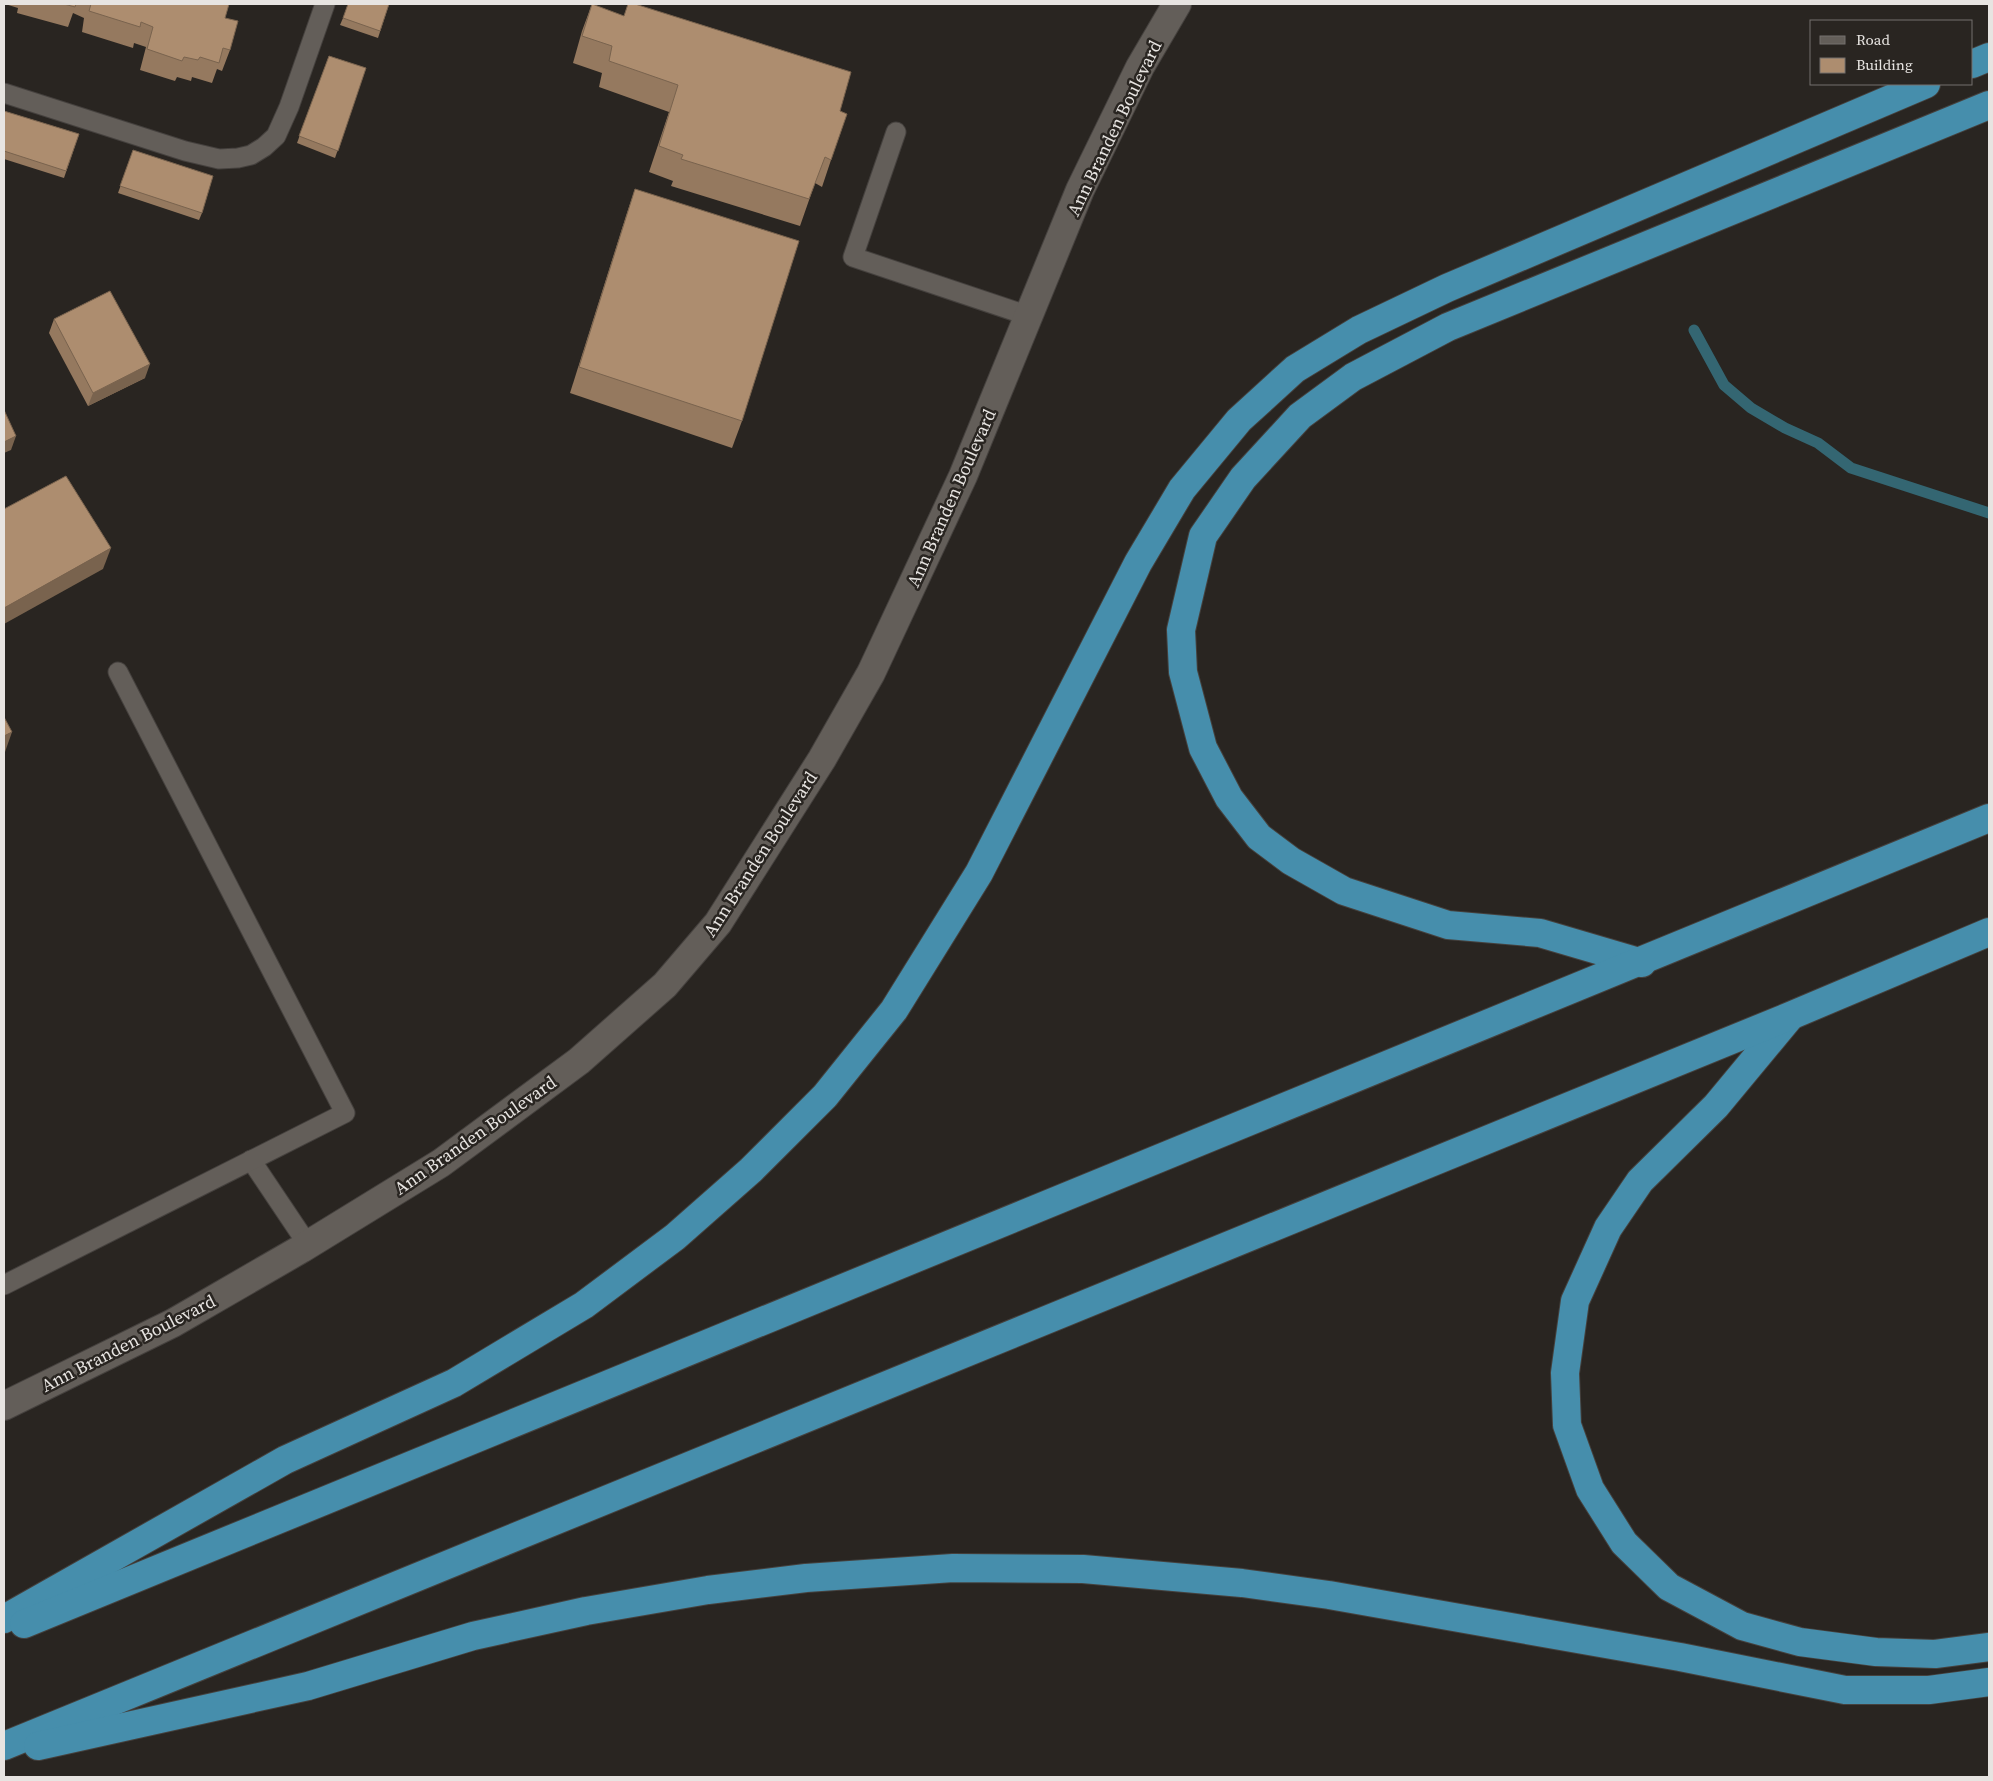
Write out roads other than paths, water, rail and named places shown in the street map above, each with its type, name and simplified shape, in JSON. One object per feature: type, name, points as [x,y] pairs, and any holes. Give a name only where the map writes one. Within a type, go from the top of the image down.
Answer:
[{"type":"highway","points":[[1973,64],[1989,56]]},
{"type":"highway","points":[[4,1619],[285,1460],[454,1383],[568,1315],[675,1237],[751,1170],[825,1096],[894,1010],[979,873],[1138,563],[1182,489],[1239,420],[1295,369],[1359,330],[1447,288],[1924,85]]},
{"type":"highway","points":[[1642,963],[1540,933],[1448,925],[1344,890],[1291,861],[1259,837],[1229,798],[1203,748],[1183,672],[1181,630],[1203,536],[1242,478],[1300,416],[1353,377],[1448,327],[1989,105]]},
{"type":"highway","points":[[4,1632],[1165,1155],[1642,963],[1989,818]]},
{"type":"highway","points":[[4,1746],[1790,1016],[1989,932]]},
{"type":"highway","points":[[1790,1016],[1716,1106],[1640,1181],[1608,1228],[1575,1301],[1565,1373],[1567,1425],[1590,1489],[1624,1542],[1669,1587],[1742,1626],[1800,1642],[1876,1652],[1935,1654],[1989,1647]]},
{"type":"highway","points":[[4,1754],[308,1686],[473,1636],[586,1611],[708,1590],[796,1579],[953,1568],[1083,1569],[1242,1583],[1310,1592],[1680,1657],[1845,1690],[1929,1690],[1989,1682]]},
{"type":"street","name":"Ann Branden Boulevard","points":[[4,1406],[173,1323],[308,1245],[442,1163],[579,1061],[664,985],[718,923],[822,759],[871,673],[963,476],[1080,190],[1140,67],[1177,4]]},
{"type":"lane","points":[[4,92],[185,151],[219,158],[238,158],[251,155],[276,136],[325,4]]},
{"type":"lane","points":[[896,132],[853,257],[1029,316]]},
{"type":"lane","points":[[4,1285],[345,1113],[118,672]]},
{"type":"lane","points":[[251,1160],[308,1245]]},
{"type":"waterway","points":[[1694,330],[1724,385],[1751,408],[1785,428],[1818,443],[1851,468],[1989,513]]}]
